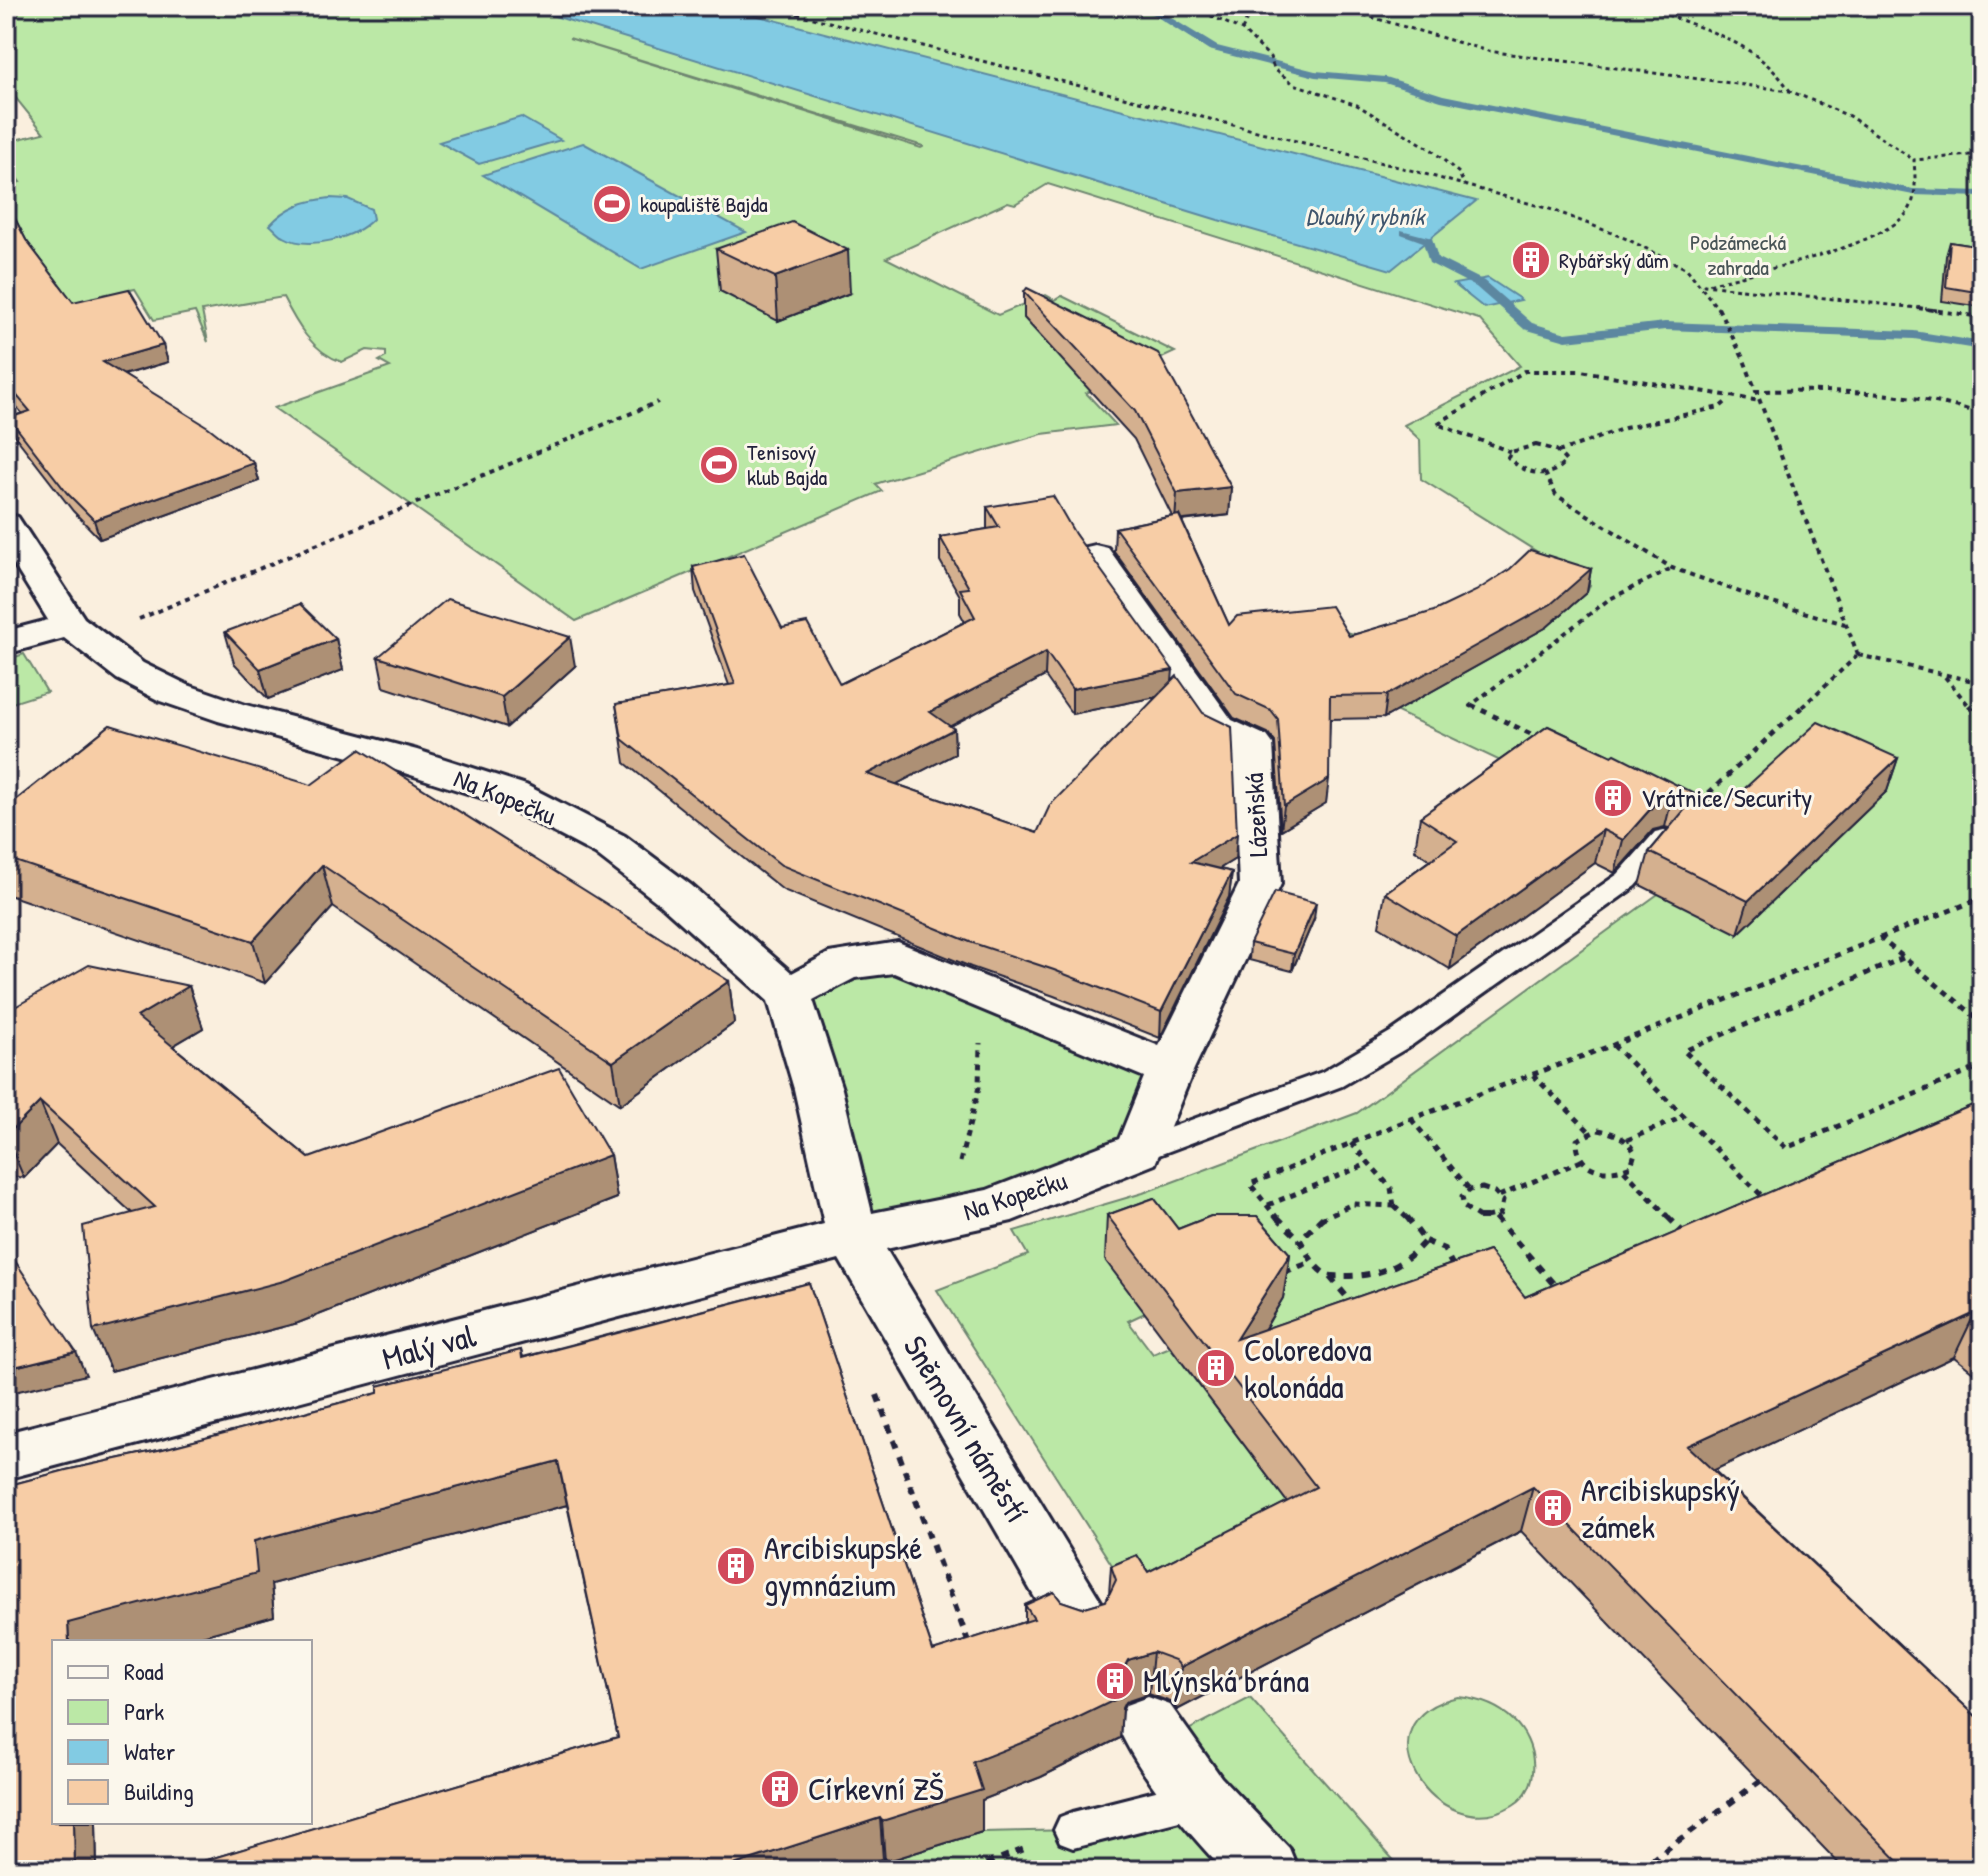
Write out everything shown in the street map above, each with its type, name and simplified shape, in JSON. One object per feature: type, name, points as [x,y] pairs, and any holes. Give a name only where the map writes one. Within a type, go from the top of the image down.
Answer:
[{"type":"street","points":[[6,524],[80,633],[6,643]]},
{"type":"street","name":"Lázeňská","points":[[1095,556],[1218,728],[1253,744],[1260,884],[1171,1069]]},
{"type":"street","name":"Na Kopečku","points":[[80,633],[130,671],[174,693],[232,713],[403,759],[512,794],[610,845],[676,895],[788,994]]},
{"type":"street","points":[[852,1236],[818,1089],[788,994],[845,964],[898,957],[1171,1069],[1138,1151]]},
{"type":"street","name":"Na Kopečku","points":[[852,1236],[994,1208],[1138,1151]]},
{"type":"street","name":"Malý val","points":[[6,1456],[852,1236]]},
{"type":"street","name":"Sněmovní náměstí","points":[[852,1236],[1081,1622]]},
{"type":"street","points":[[1148,1725],[1199,1798],[1266,1870]]},
{"type":"lane","name":"Na Kopečku","points":[[1138,1151],[1332,1079],[1402,1038],[1627,880],[1664,838]]},
{"type":"lane","points":[[1073,1830],[1199,1798]]},
{"type":"path","points":[[766,6],[1553,210],[1627,239],[1687,269],[1714,300],[1744,360],[1858,655]]},
{"type":"path","points":[[1189,6],[1242,30],[1270,57],[1274,69],[1294,84],[1357,105],[1393,124],[1459,173],[1464,185]]},
{"type":"path","points":[[1242,30],[1253,6]]},
{"type":"path","points":[[1333,6],[1488,51],[1790,91],[1849,116],[1914,160],[1982,154]]},
{"type":"path","points":[[1645,6],[1756,51],[1790,91]]},
{"type":"path","points":[[1704,285],[1871,236],[1905,216],[1914,199],[1914,160]]},
{"type":"path","points":[[1704,285],[1982,317]]},
{"type":"path","points":[[1511,452],[1508,457],[1517,467],[1545,473],[1558,471],[1566,461],[1558,452],[1536,445],[1511,452],[1437,424],[1525,371],[1541,369],[1570,370],[1728,400],[1760,401]]},
{"type":"path","points":[[1755,391],[1855,389],[1908,393],[1982,414]]},
{"type":"path","points":[[1558,452],[1625,428],[1720,407],[1728,400]]},
{"type":"path","points":[[80,633],[658,402]]},
{"type":"path","points":[[1545,473],[1556,495],[1672,568],[1762,600],[1846,624]]},
{"type":"path","points":[[1540,738],[1470,706],[1608,600],[1672,568]]},
{"type":"path","points":[[1858,655],[1982,683]]},
{"type":"path","points":[[1664,838],[1858,655]]},
{"type":"path","points":[[1945,677],[1982,721]]},
{"type":"path","points":[[1360,1305],[1348,1302],[1329,1276],[1312,1262],[1300,1240],[1250,1184],[1411,1119],[1613,1045],[1982,898]]},
{"type":"path","points":[[1880,938],[1982,1022]]},
{"type":"path","points":[[1903,958],[1684,1051],[1786,1148],[1982,1066]]},
{"type":"path","points":[[946,1218],[979,1087],[982,992]]},
{"type":"path","points":[[1613,1045],[1766,1200],[1753,1206]]},
{"type":"path","points":[[1533,1075],[1589,1131]]},
{"type":"path","points":[[1627,1140],[1683,1117]]},
{"type":"path","points":[[1411,1119],[1470,1190]]},
{"type":"path","points":[[1589,1131],[1608,1131],[1627,1140],[1635,1153],[1635,1160],[1624,1170],[1607,1173],[1581,1161],[1576,1154],[1577,1140],[1589,1131]]},
{"type":"path","points":[[1351,1143],[1391,1188],[1394,1206]]},
{"type":"path","points":[[1499,1196],[1581,1161]]},
{"type":"path","points":[[1268,1205],[1370,1163]]},
{"type":"path","points":[[1624,1170],[1687,1235],[1673,1242]]},
{"type":"path","points":[[1489,1189],[1503,1201],[1503,1210],[1495,1217],[1481,1218],[1468,1212],[1462,1197],[1470,1190],[1489,1189]]},
{"type":"path","points":[[1300,1240],[1316,1220],[1335,1209],[1361,1201],[1394,1206],[1405,1214],[1425,1241],[1444,1249],[1456,1267],[1470,1271]]},
{"type":"path","points":[[1495,1217],[1560,1291],[1549,1296]]},
{"type":"path","points":[[1329,1276],[1368,1278],[1411,1259],[1425,1241]]},
{"type":"path","points":[[1279,1275],[1312,1262]]},
{"type":"path","points":[[1450,1273],[1456,1267]]},
{"type":"path","points":[[872,1381],[971,1649]]},
{"type":"path","points":[[1638,1870],[1760,1781]]},
{"type":"path","points":[[971,1870],[1073,1830]]},
{"type":"green space","name":"Podzámecká zahrada","points":[[6,6],[1982,6],[1982,1138],[1556,1324],[1269,1370],[1106,1259],[1145,1313],[1128,1321],[1153,1354],[1170,1347],[1285,1499],[1374,1470],[1133,1598],[937,1290],[1028,1255],[1014,1231],[1143,1193],[1357,1113],[1658,894],[1698,855],[1370,699],[1328,629],[1371,637],[1587,592],[1590,585],[1421,479],[1420,440],[1404,425],[1520,366],[1479,319],[1048,184],[1015,204],[1008,202],[886,258],[998,315],[1046,295],[1055,300],[1062,296],[1175,352],[1086,393],[1116,425],[1042,434],[875,484],[882,491],[576,621],[274,408],[390,367],[379,361],[386,357],[386,352],[367,350],[342,362],[331,357],[306,336],[283,297],[202,311],[208,342],[195,312],[154,320],[135,289],[27,313],[6,219],[6,185],[20,182],[6,163],[6,142],[44,133],[6,86]],"holes":[[[569,38],[923,146],[921,148]]]},
{"type":"green space","points":[[24,654],[47,692],[6,705],[6,660]]},
{"type":"green space","points":[[907,961],[1171,1069],[1138,1151],[852,1236],[788,994]]},
{"type":"green space","points":[[1458,1697],[1481,1701],[1501,1710],[1521,1729],[1527,1740],[1533,1776],[1523,1797],[1513,1805],[1485,1815],[1458,1811],[1434,1797],[1417,1777],[1409,1753],[1411,1730],[1427,1710]]},
{"type":"green space","points":[[1250,1698],[1397,1864],[1390,1870],[855,1870],[883,1859],[982,1832],[1073,1830],[1198,1798],[1161,1744]]},
{"type":"water","name":"Dlouhý rybník","points":[[522,6],[720,6],[1476,201],[1391,270],[1218,220]]},
{"type":"water","points":[[521,117],[561,140],[479,164],[439,142]]},
{"type":"water","name":"koupaliště Bajda","points":[[583,143],[746,232],[641,269],[483,175]]},
{"type":"water","points":[[330,198],[348,199],[371,209],[373,219],[344,237],[306,243],[282,236],[270,225],[297,206]]},
{"type":"water","points":[[1488,278],[1521,300],[1484,308],[1454,284]]},
{"type":"building","points":[[6,201],[26,240],[73,302],[129,289],[163,345],[103,362],[208,427],[254,463],[94,520],[67,493],[9,418],[30,411],[6,383]]},
{"type":"building","points":[[792,222],[848,250],[775,277],[716,249]]},
{"type":"building","points":[[1950,242],[1982,247],[1982,293],[1946,287]]},
{"type":"building","points":[[1027,288],[1158,353],[1231,487],[1177,493],[1135,411],[1024,292]]},
{"type":"building","points":[[1053,496],[1075,534],[1173,670],[1072,689],[1046,652],[930,712],[954,729],[867,774],[1037,833],[1050,805],[1177,676],[1203,713],[1232,727],[1237,834],[1191,862],[1232,872],[1161,1012],[1054,970],[970,942],[781,865],[622,739],[616,704],[735,684],[693,567],[744,554],[782,628],[807,623],[840,684],[975,617],[960,589],[969,588],[940,537],[999,527],[987,507]]},
{"type":"building","points":[[1179,515],[1229,625],[1237,616],[1331,606],[1349,636],[1434,611],[1476,591],[1510,569],[1530,550],[1591,569],[1551,604],[1387,695],[1330,696],[1329,779],[1284,806],[1278,719],[1271,710],[1236,694],[1115,528]]},
{"type":"building","points":[[447,599],[570,637],[502,697],[378,657]]},
{"type":"building","points":[[300,604],[336,639],[260,669],[225,632]]},
{"type":"building","points":[[1818,722],[1898,758],[1748,901],[1649,852],[1687,807],[1684,798],[1673,794],[1661,797],[1623,840],[1603,830],[1456,936],[1385,893],[1457,841],[1420,817],[1548,726],[1612,756],[1615,754],[1723,808]]},
{"type":"building","points":[[110,725],[311,785],[360,749],[729,981],[613,1062],[322,865],[253,941],[6,858],[6,808]]},
{"type":"building","points":[[1275,892],[1316,903],[1294,954],[1250,943]]},
{"type":"building","points":[[89,965],[189,986],[137,1017],[309,1158],[559,1068],[610,1155],[284,1281],[93,1330],[83,1226],[155,1207],[40,1102],[6,1136],[6,1012]]},
{"type":"building","points":[[1982,1101],[1982,1318],[1975,1313],[1687,1446],[1982,1722],[1982,1870],[1907,1870],[1533,1487],[1181,1667],[1175,1660],[1153,1652],[1128,1660],[1117,1681],[1123,1696],[1042,1735],[973,1762],[982,1790],[882,1821],[880,1818],[718,1870],[173,1870],[618,1737],[558,1461],[254,1541],[257,1573],[68,1623],[69,1640],[52,1640],[52,1824],[74,1824],[75,1870],[6,1870],[6,1486],[378,1393],[378,1386],[521,1350],[522,1358],[809,1283],[933,1651],[1034,1619],[1025,1605],[1054,1592],[1061,1601],[1082,1608],[1106,1601],[1116,1580],[1111,1566],[1137,1555],[1148,1572],[1316,1487],[1107,1215],[1154,1198],[1178,1229],[1211,1216],[1257,1216],[1290,1254],[1236,1339],[1489,1251],[1525,1297]]},
{"type":"building","points":[[6,1253],[11,1255],[76,1352],[6,1369]]},
{"type":"waterway","points":[[1130,6],[1157,13],[1213,48],[1315,74],[1386,80],[1441,98],[1913,192],[1982,194]]},
{"type":"waterway","points":[[1405,232],[1428,240],[1433,260],[1480,284],[1528,326],[1566,337],[1665,326],[1914,335],[1982,346]]},
{"type":"place","name":"koupaliště Bajda","points":[[612,204]]},
{"type":"place","name":"Rybářský dům","points":[[1531,260]]},
{"type":"place","name":"Tenisový klub Bajda","points":[[719,465]]},
{"type":"place","name":"Vrátnice/Security","points":[[1613,798]]},
{"type":"place","name":"Coloredova kolonáda","points":[[1216,1368]]},
{"type":"place","name":"Arcibiskupský zámek","points":[[1553,1508]]},
{"type":"place","name":"Arcibiskupské gymnázium","points":[[736,1566]]},
{"type":"place","name":"Mlýnská brána","points":[[1115,1681]]},
{"type":"place","name":"Církevní ZŠ","points":[[780,1789]]}]
